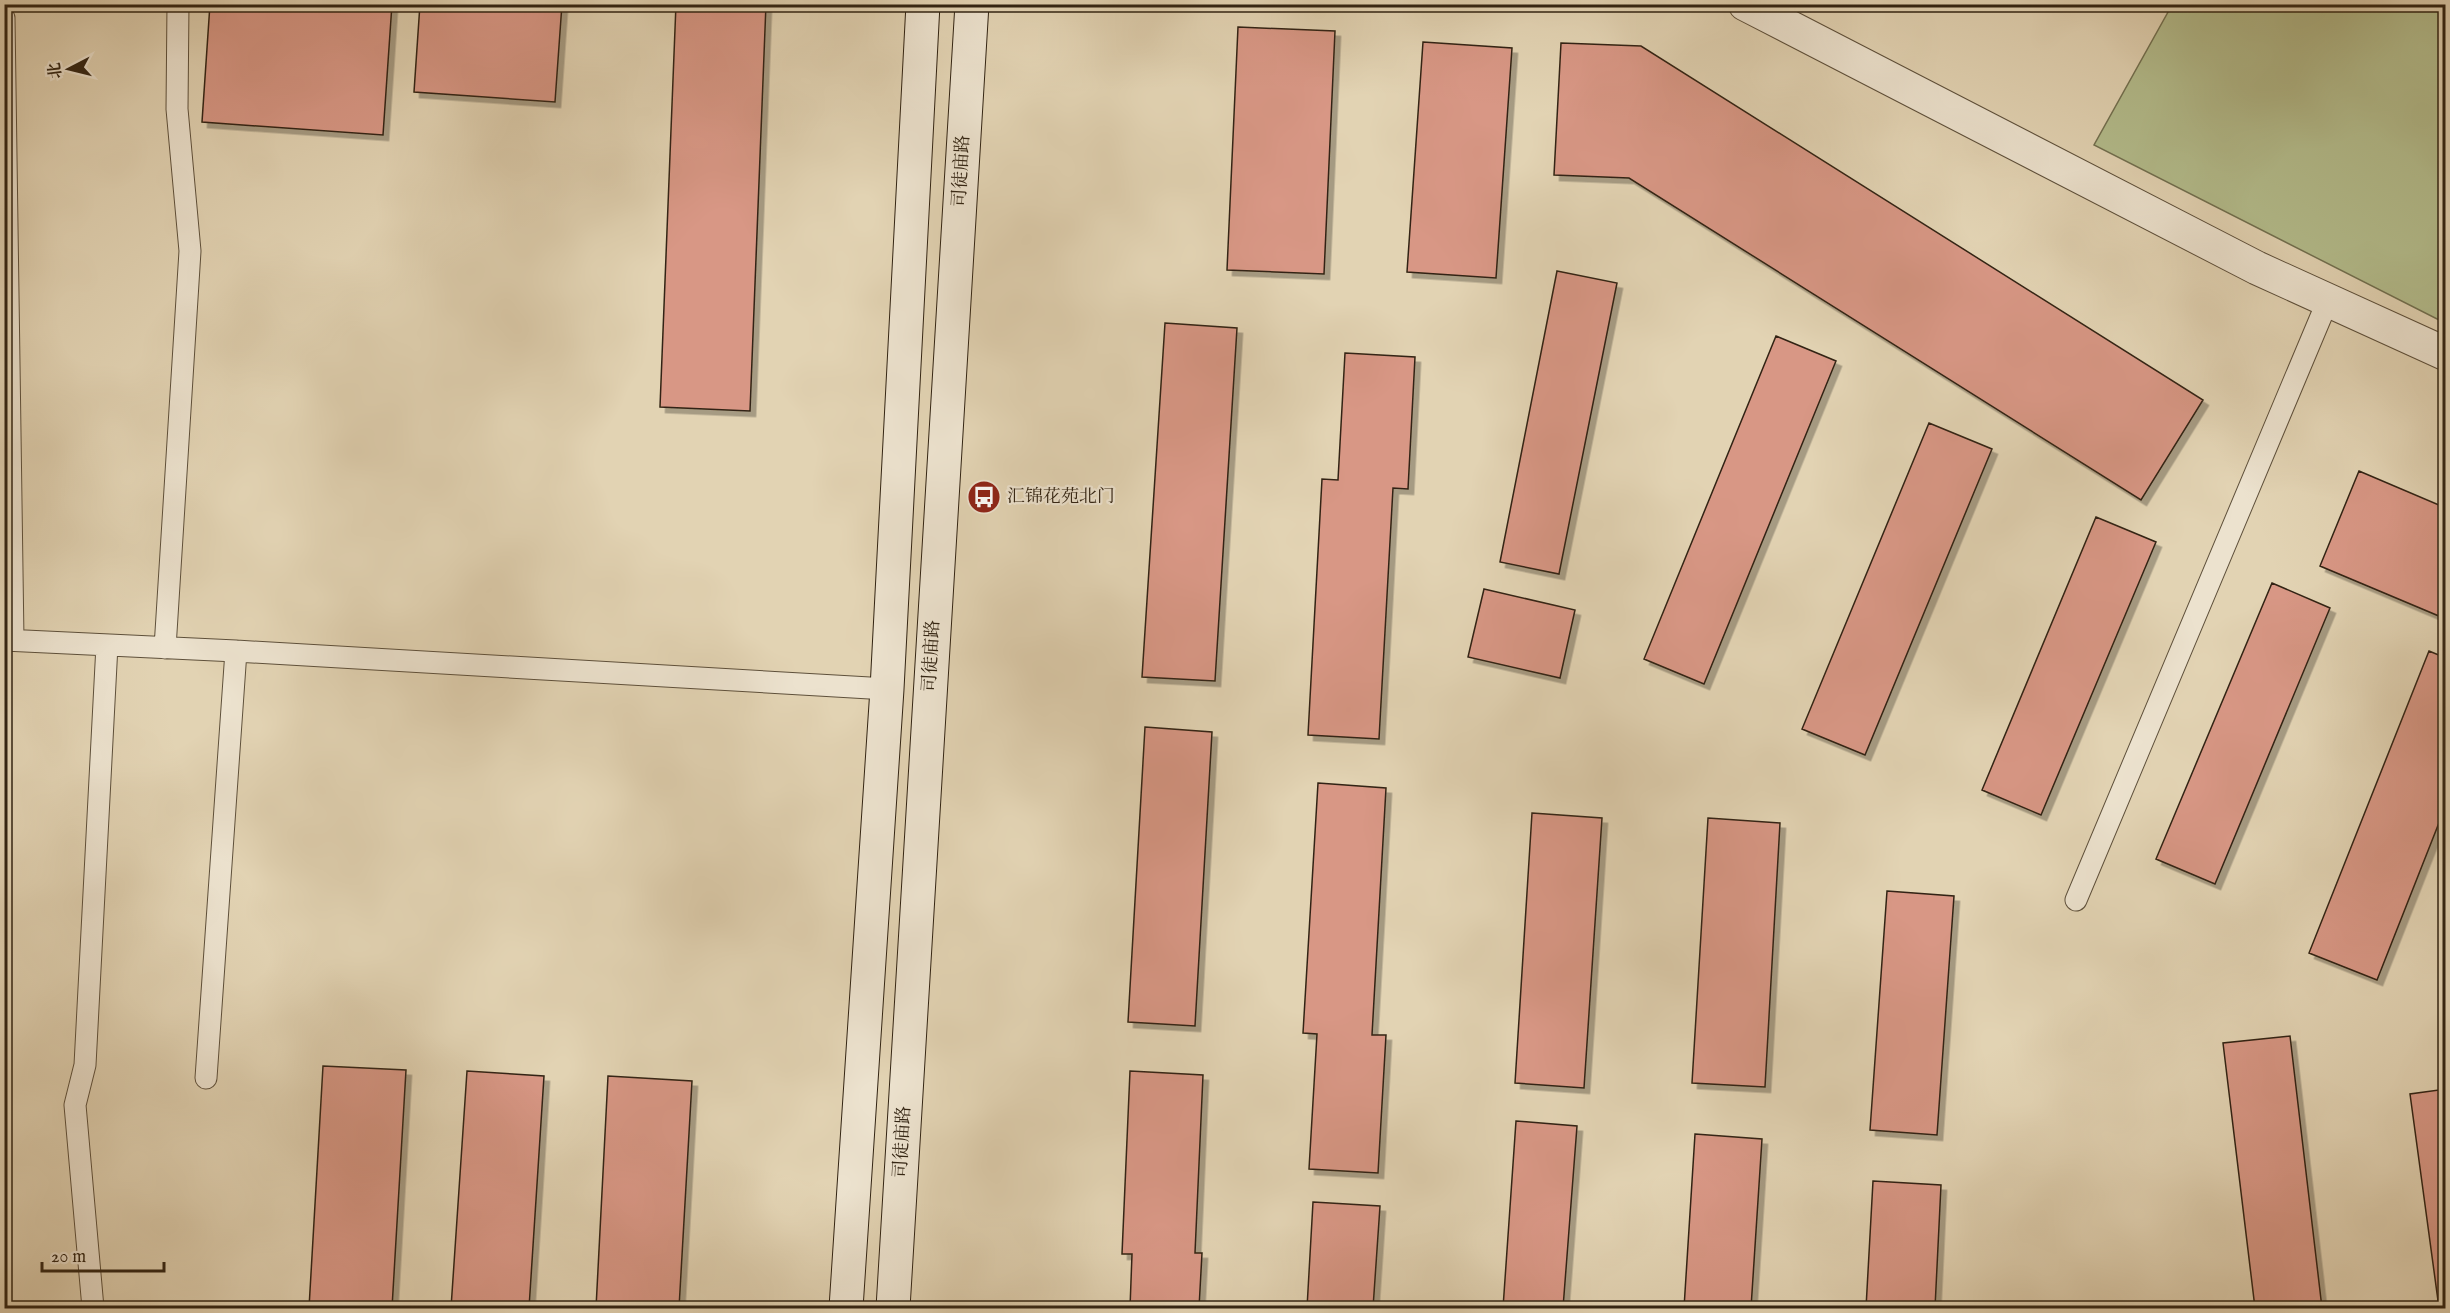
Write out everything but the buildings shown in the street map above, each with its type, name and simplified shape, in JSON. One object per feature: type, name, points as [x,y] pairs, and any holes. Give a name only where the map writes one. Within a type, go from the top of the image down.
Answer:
[{"type":"main road","points":[[846,1308],[887,689],[923,4]]},
{"type":"main road","name":"司徒庙路","points":[[893,1308],[972,4]]},
{"type":"main road","points":[[1745,4],[2257,268],[2445,354]]},
{"type":"lane","points":[[165,648],[190,251],[177,109],[178,4]]},
{"type":"lane","points":[[4,18],[9,640],[887,689]]},
{"type":"lane","points":[[2076,900],[2328,300]]},
{"type":"lane","points":[[93,1308],[75,1105],[85,1065],[107,645]]},
{"type":"lane","points":[[206,1078],[236,651]]},
{"type":"green space","points":[[2172,5],[2445,5],[2445,323],[2094,145]]},
{"type":"place","name":"汇锦花苑北门","points":[[984,497]]}]
